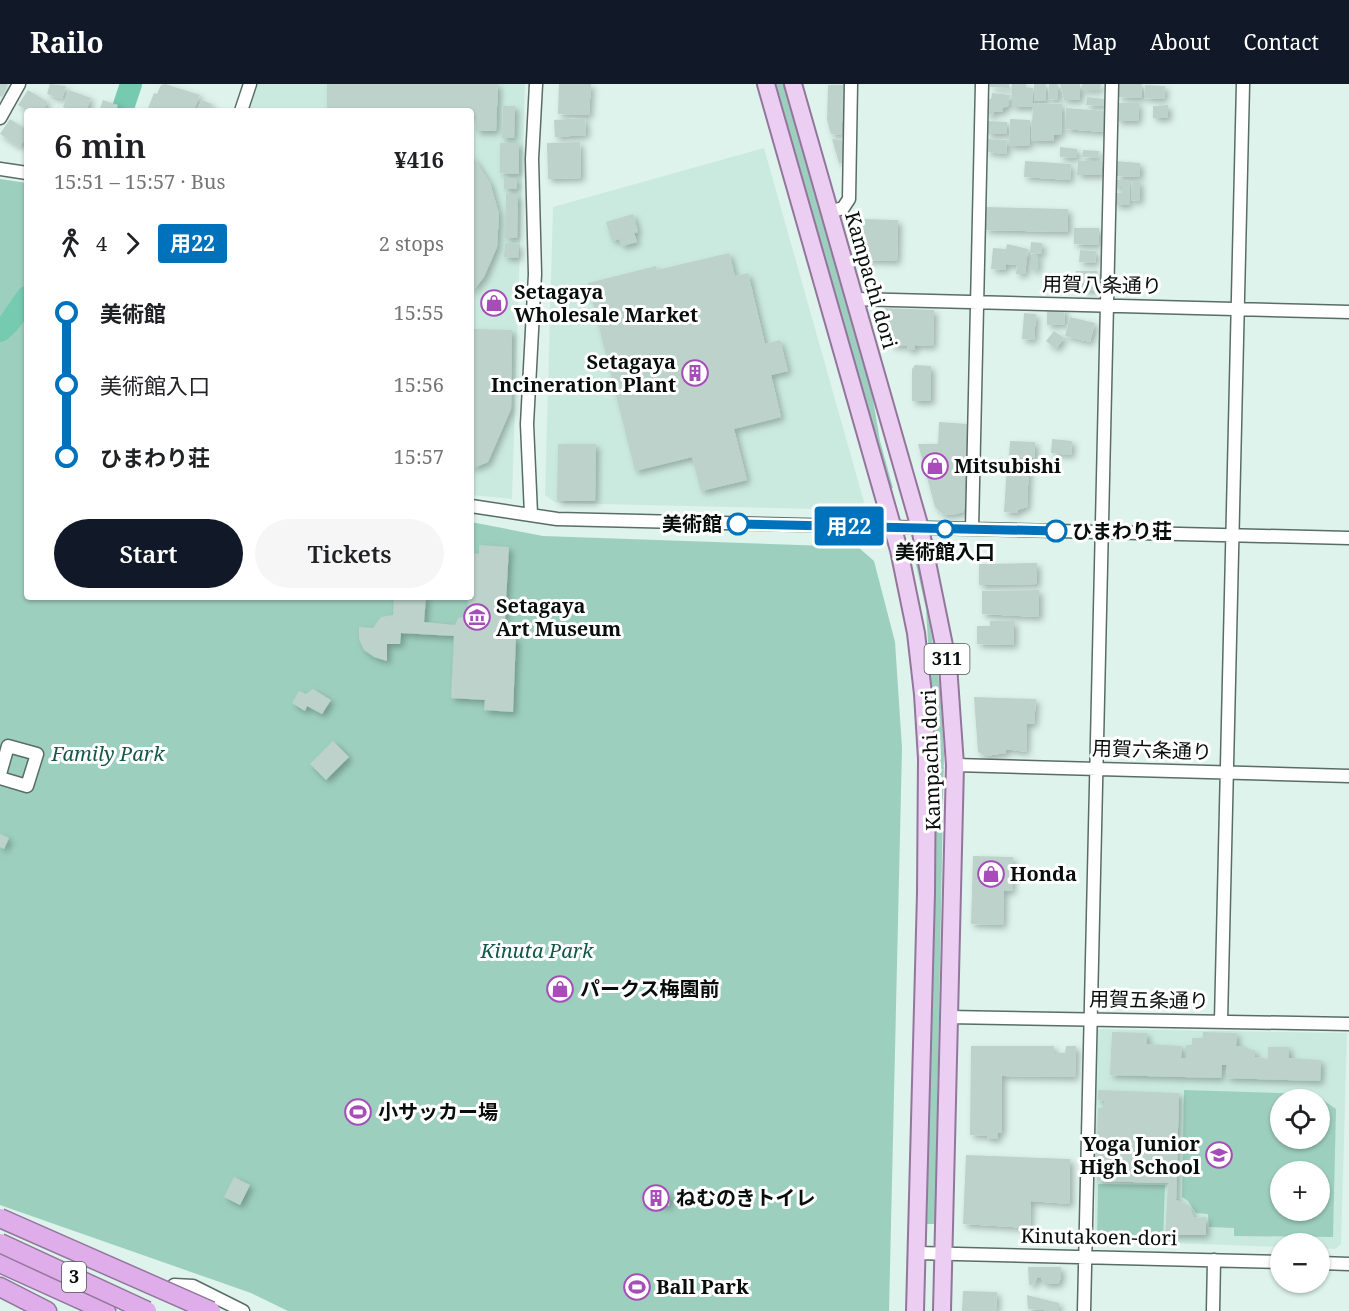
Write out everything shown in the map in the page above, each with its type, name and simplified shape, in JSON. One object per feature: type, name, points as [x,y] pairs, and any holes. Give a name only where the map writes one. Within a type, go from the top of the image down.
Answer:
[{"type":"highway","points":[[0,1218],[211,1311]]},
{"type":"highway","name":"3","points":[[0,1243],[147,1311]]},
{"type":"highway","name":"3","points":[[0,1263],[106,1311]]},
{"type":"highway","points":[[0,1287],[47,1311]]},
{"type":"main road","name":"Kampachi dori","points":[[766,84],[892,527],[916,633],[927,743],[915,1311]]},
{"type":"main road","name":"Kampachi dori","points":[[794,84],[920,528],[948,665],[955,765],[942,1311]]},
{"type":"street","points":[[0,118],[19,84]]},
{"type":"street","points":[[242,108],[250,84]]},
{"type":"street","points":[[531,514],[527,424],[535,274],[532,159],[536,84]]},
{"type":"street","points":[[829,212],[843,208],[849,199],[851,84]]},
{"type":"street","points":[[972,529],[982,84]]},
{"type":"street","points":[[1084,1311],[1112,84]]},
{"type":"street","points":[[1221,1021],[1243,84]]},
{"type":"street","points":[[0,169],[24,172]]},
{"type":"street","name":"用賀八条通り","points":[[854,299],[1349,312]]},
{"type":"street","points":[[474,506],[557,519],[1349,538]]},
{"type":"street","name":"用賀六条通り","points":[[955,765],[1349,776]]},
{"type":"street","name":"用賀五条通り","points":[[948,1017],[1349,1024]]},
{"type":"street","name":"Kinutakoen-dori","points":[[917,1252],[1270,1262]]},
{"type":"street","points":[[1213,1311],[1214,1260]]},
{"type":"street","points":[[1330,1263],[1349,1264]]},
{"type":"street","points":[[174,1285],[193,1286],[243,1311]]},
{"type":"shaded area","name":"Setagaya Wholesale Market","points":[[256,84],[525,84],[512,499],[474,495],[474,108],[247,108]]},
{"type":"shaded area","points":[[764,148],[864,502],[859,510],[556,503],[545,495],[553,207]]},
{"type":"shaded area","name":"Yoga Junior High School","points":[[1099,1029],[1347,1033],[1341,1244],[1335,1249],[1330,1249],[1330,1233],[1270,1233],[1270,1247],[1099,1240],[1095,1236],[1094,1033]]},
{"type":"green space","points":[[776,84],[785,84],[872,393],[880,441],[893,488],[890,489]]},
{"type":"green space","name":"Kinuta Park","points":[[0,179],[24,183],[24,600],[474,600],[474,523],[543,536],[858,547],[874,561],[895,642],[902,748],[889,1311],[288,1311],[251,1293],[0,1205]]},
{"type":"green space","points":[[919,558],[940,687],[944,753],[935,1224],[927,1224],[936,770],[926,609],[915,560]]},
{"type":"green space","points":[[1184,1090],[1270,1093],[1270,1149],[1330,1149],[1330,1105],[1336,1109],[1333,1237],[1330,1237],[1330,1233],[1270,1233],[1270,1236],[1234,1236],[1234,1228],[1209,1227],[1208,1214],[1196,1213],[1188,1201],[1182,1197]]},
{"type":"green space","points":[[1098,1184],[1165,1185],[1163,1239],[1097,1237]]},
{"type":"building","points":[[0,84],[8,84],[2,97],[0,96]]},
{"type":"building","points":[[50,84],[66,86],[62,99],[47,94]]},
{"type":"building","points":[[165,84],[200,95],[194,108],[148,108],[154,93],[157,94],[161,85]]},
{"type":"building","points":[[327,84],[498,84],[496,131],[476,131],[474,108],[327,108]]},
{"type":"building","points":[[559,84],[591,84],[589,115],[558,114]]},
{"type":"building","points":[[990,84],[1009,84],[1009,88],[990,87]]},
{"type":"building","points":[[1012,84],[1026,84],[1026,88],[1033,88],[1032,103],[1062,104],[1061,135],[1054,135],[1054,141],[1031,141],[1033,107],[1012,107]]},
{"type":"building","points":[[1034,84],[1046,84],[1045,101],[1034,101]]},
{"type":"building","points":[[1049,84],[1058,84],[1058,100],[1048,99]]},
{"type":"building","points":[[1060,84],[1080,84],[1080,100],[1064,100]]},
{"type":"building","points":[[1082,84],[1101,84],[1100,90],[1082,90]]},
{"type":"building","points":[[1119,84],[1142,84],[1142,98],[1118,97]]},
{"type":"building","points":[[828,85],[845,85],[841,135],[831,134],[827,120]]},
{"type":"building","points":[[1145,85],[1165,86],[1164,99],[1144,98]]},
{"type":"building","points":[[28,90],[48,102],[44,108],[24,109],[18,105]]},
{"type":"building","points":[[69,90],[91,98],[87,108],[63,107]]},
{"type":"building","points":[[992,93],[1010,95],[1008,106],[1003,108],[1003,112],[994,111],[994,115],[986,114],[988,99],[991,99]]},
{"type":"building","points":[[1087,97],[1105,99],[1105,106],[1086,105]]},
{"type":"building","points":[[103,100],[118,105],[117,108],[100,108]]},
{"type":"building","points":[[202,100],[212,104],[210,108],[198,108]]},
{"type":"building","points":[[1117,103],[1139,103],[1138,121],[1117,121]]},
{"type":"building","points":[[1168,105],[1168,118],[1153,118],[1153,106]]},
{"type":"building","points":[[503,106],[515,106],[514,138],[502,138]]},
{"type":"building","points":[[1066,108],[1105,111],[1104,132],[1065,129]]},
{"type":"building","points":[[585,118],[586,135],[555,137],[554,120]]},
{"type":"building","points":[[10,119],[24,128],[24,141],[20,147],[0,134]]},
{"type":"building","points":[[1010,119],[1030,120],[1029,146],[1009,146]]},
{"type":"building","points":[[987,121],[1007,122],[1007,134],[987,134]]},
{"type":"building","points":[[832,139],[842,140],[842,163],[839,163]]},
{"type":"building","points":[[988,139],[1007,140],[1006,154],[987,152]]},
{"type":"building","points":[[580,142],[581,178],[548,179],[547,143]]},
{"type":"building","points":[[500,143],[519,143],[519,174],[500,173]]},
{"type":"building","points":[[1060,147],[1077,149],[1077,158],[1060,157]]},
{"type":"building","points":[[1083,150],[1099,151],[1098,158],[1082,157]]},
{"type":"building","points":[[474,159],[490,183],[499,214],[497,247],[484,277],[474,289]]},
{"type":"building","points":[[1025,161],[1071,164],[1070,180],[1024,177]]},
{"type":"building","points":[[1078,161],[1102,161],[1102,175],[1077,175]]},
{"type":"building","points":[[1116,161],[1140,163],[1140,177],[1116,176]]},
{"type":"building","points":[[504,178],[517,178],[517,189],[504,189]]},
{"type":"building","points":[[1114,180],[1130,180],[1129,205],[1115,205],[1115,193],[1122,193],[1122,187],[1114,187]]},
{"type":"building","points":[[1132,181],[1140,181],[1140,201],[1131,200]]},
{"type":"building","points":[[506,194],[518,194],[517,238],[505,238]]},
{"type":"building","points":[[985,207],[1068,209],[1068,232],[985,230]]},
{"type":"building","points":[[633,214],[638,232],[634,233],[637,242],[622,246],[619,239],[612,241],[606,222]]},
{"type":"building","points":[[861,219],[898,220],[897,261],[861,260]]},
{"type":"building","points":[[1074,228],[1099,228],[1098,245],[1074,244]]},
{"type":"building","points":[[1031,242],[1042,243],[1042,254],[1030,253]]},
{"type":"building","points":[[505,243],[519,244],[518,258],[504,257]]},
{"type":"building","points":[[1007,244],[1028,249],[1025,274],[1016,274],[1017,265],[1006,264],[1005,270],[991,269],[993,248],[1006,249]]},
{"type":"building","points":[[1080,250],[1096,251],[1095,263],[1079,262]]},
{"type":"building","name":"Setagaya Incineration Plant","points":[[729,253],[735,276],[748,273],[765,344],[780,340],[788,371],[771,375],[781,417],[734,429],[747,480],[701,491],[692,457],[635,471],[588,283],[656,266],[657,270]]},
{"type":"building","points":[[1031,255],[1038,255],[1038,270],[1031,270]]},
{"type":"building","points":[[1076,271],[1097,271],[1096,291],[1075,288]]},
{"type":"building","points":[[1045,276],[1061,276],[1061,288],[1045,288]]},
{"type":"building","points":[[884,308],[934,310],[933,346],[915,345],[915,350],[907,350],[908,346],[892,346],[884,322]]},
{"type":"building","points":[[1064,308],[1065,324],[1047,325],[1047,309]]},
{"type":"building","points":[[1024,313],[1036,314],[1034,340],[1022,339]]},
{"type":"building","points":[[1070,317],[1095,323],[1090,342],[1065,336]]},
{"type":"building","points":[[474,329],[512,330],[511,409],[488,462],[474,468]]},
{"type":"building","points":[[1054,331],[1064,338],[1056,349],[1046,341]]},
{"type":"building","points":[[915,365],[931,366],[931,401],[912,401],[912,369]]},
{"type":"building","points":[[939,422],[967,424],[966,506],[963,512],[956,514],[944,515],[935,507],[918,444],[938,444]]},
{"type":"building","points":[[1052,439],[1072,441],[1071,455],[1051,453]]},
{"type":"building","points":[[1010,441],[1035,442],[1035,458],[1009,457]]},
{"type":"building","points":[[558,444],[596,444],[595,501],[557,501]]},
{"type":"building","points":[[1007,465],[1029,466],[1027,507],[1018,510],[1018,513],[1004,512]]},
{"type":"building","points":[[479,545],[509,547],[504,637],[516,637],[513,712],[484,710],[485,700],[451,698],[454,636],[401,633],[400,644],[387,644],[387,661],[374,657],[364,650],[359,639],[359,627],[373,628],[381,617],[393,615],[394,600],[426,600],[424,622],[455,625],[458,618],[467,616],[468,600],[474,600],[474,553],[479,554]]},
{"type":"building","points":[[1037,563],[1037,584],[979,585],[979,564]]},
{"type":"building","points":[[1039,590],[1039,617],[982,614],[982,591]]},
{"type":"building","points":[[990,621],[1014,621],[1014,645],[977,644],[977,626],[990,626]]},
{"type":"building","points":[[313,689],[331,700],[322,714],[307,706],[305,711],[292,703],[299,691],[306,694]]},
{"type":"building","points":[[974,697],[1036,699],[1034,724],[1027,724],[1026,752],[1006,749],[1006,753],[985,756],[978,752]]},
{"type":"building","points":[[333,741],[349,757],[326,780],[310,764]]},
{"type":"building","points":[[0,834],[9,838],[4,849],[0,847]]},
{"type":"building","points":[[973,856],[1013,857],[1012,891],[1004,891],[1003,925],[971,924]]},
{"type":"building","name":"パークス梅園前","points":[[555,984],[565,984],[564,994],[555,994]]},
{"type":"building","points":[[1112,1032],[1147,1033],[1147,1044],[1182,1046],[1181,1058],[1186,1058],[1186,1045],[1192,1045],[1192,1038],[1203,1038],[1203,1032],[1237,1033],[1236,1046],[1245,1046],[1245,1050],[1255,1050],[1255,1057],[1268,1059],[1268,1047],[1289,1047],[1289,1058],[1321,1060],[1320,1081],[1226,1078],[1227,1065],[1222,1065],[1221,1078],[1110,1075]]},
{"type":"building","points":[[971,1046],[1054,1046],[1054,1053],[1065,1053],[1066,1046],[1076,1046],[1075,1077],[1002,1076],[1002,1133],[998,1132],[998,1139],[970,1135]]},
{"type":"building","points":[[1098,1090],[1179,1093],[1176,1200],[1189,1205],[1194,1218],[1206,1217],[1206,1235],[1170,1235],[1170,1240],[1165,1239],[1168,1183],[1097,1181],[1095,1155],[1097,1144],[1101,1144],[1100,1137],[1097,1137],[1098,1108],[1104,1107],[1104,1101],[1098,1100]]},
{"type":"building","points":[[966,1155],[1070,1159],[1070,1204],[1031,1201],[1030,1228],[963,1224]]},
{"type":"building","points":[[234,1177],[250,1185],[240,1205],[224,1197]]},
{"type":"building","name":"ねむのきトイレ","points":[[644,1190],[670,1193],[669,1206],[642,1203]]},
{"type":"building","points":[[1028,1267],[1061,1267],[1061,1278],[1058,1284],[1044,1284],[1041,1278],[1037,1277],[1035,1284],[1029,1285]]},
{"type":"building","points":[[963,1291],[997,1292],[996,1311],[962,1311]]},
{"type":"building","points":[[1027,1295],[1059,1303],[1059,1311],[1028,1309]]},
{"type":"waterway","points":[[123,108],[131,84]]},
{"type":"waterway","points":[[0,331],[9,323],[24,301]]},
{"type":"bus line","name":"用22","points":[[738,524],[1056,531]]},
{"type":"place","name":"Setagaya Wholesale Market","points":[[494,303]]},
{"type":"place","name":"Setagaya Incineration Plant","points":[[695,373]]},
{"type":"place","name":"Mitsubishi","points":[[935,466]]},
{"type":"place","name":"美術館","points":[[738,524]]},
{"type":"place","name":"美術館入口","points":[[945,529]]},
{"type":"place","name":"ひまわり荘","points":[[1056,531]]},
{"type":"place","name":"Setagaya Art Museum","points":[[477,617]]},
{"type":"place","name":"Honda","points":[[991,874]]},
{"type":"place","name":"パークス梅園前","points":[[560,989]]},
{"type":"place","name":"小サッカー場","points":[[358,1112]]},
{"type":"place","name":"Yoga Junior High School","points":[[1219,1155]]},
{"type":"place","name":"ねむのきトイレ","points":[[656,1198]]},
{"type":"place","name":"Ball Park","points":[[637,1287]]},
{"type":"park label","name":"Family Park","points":[[108,754]]}]
